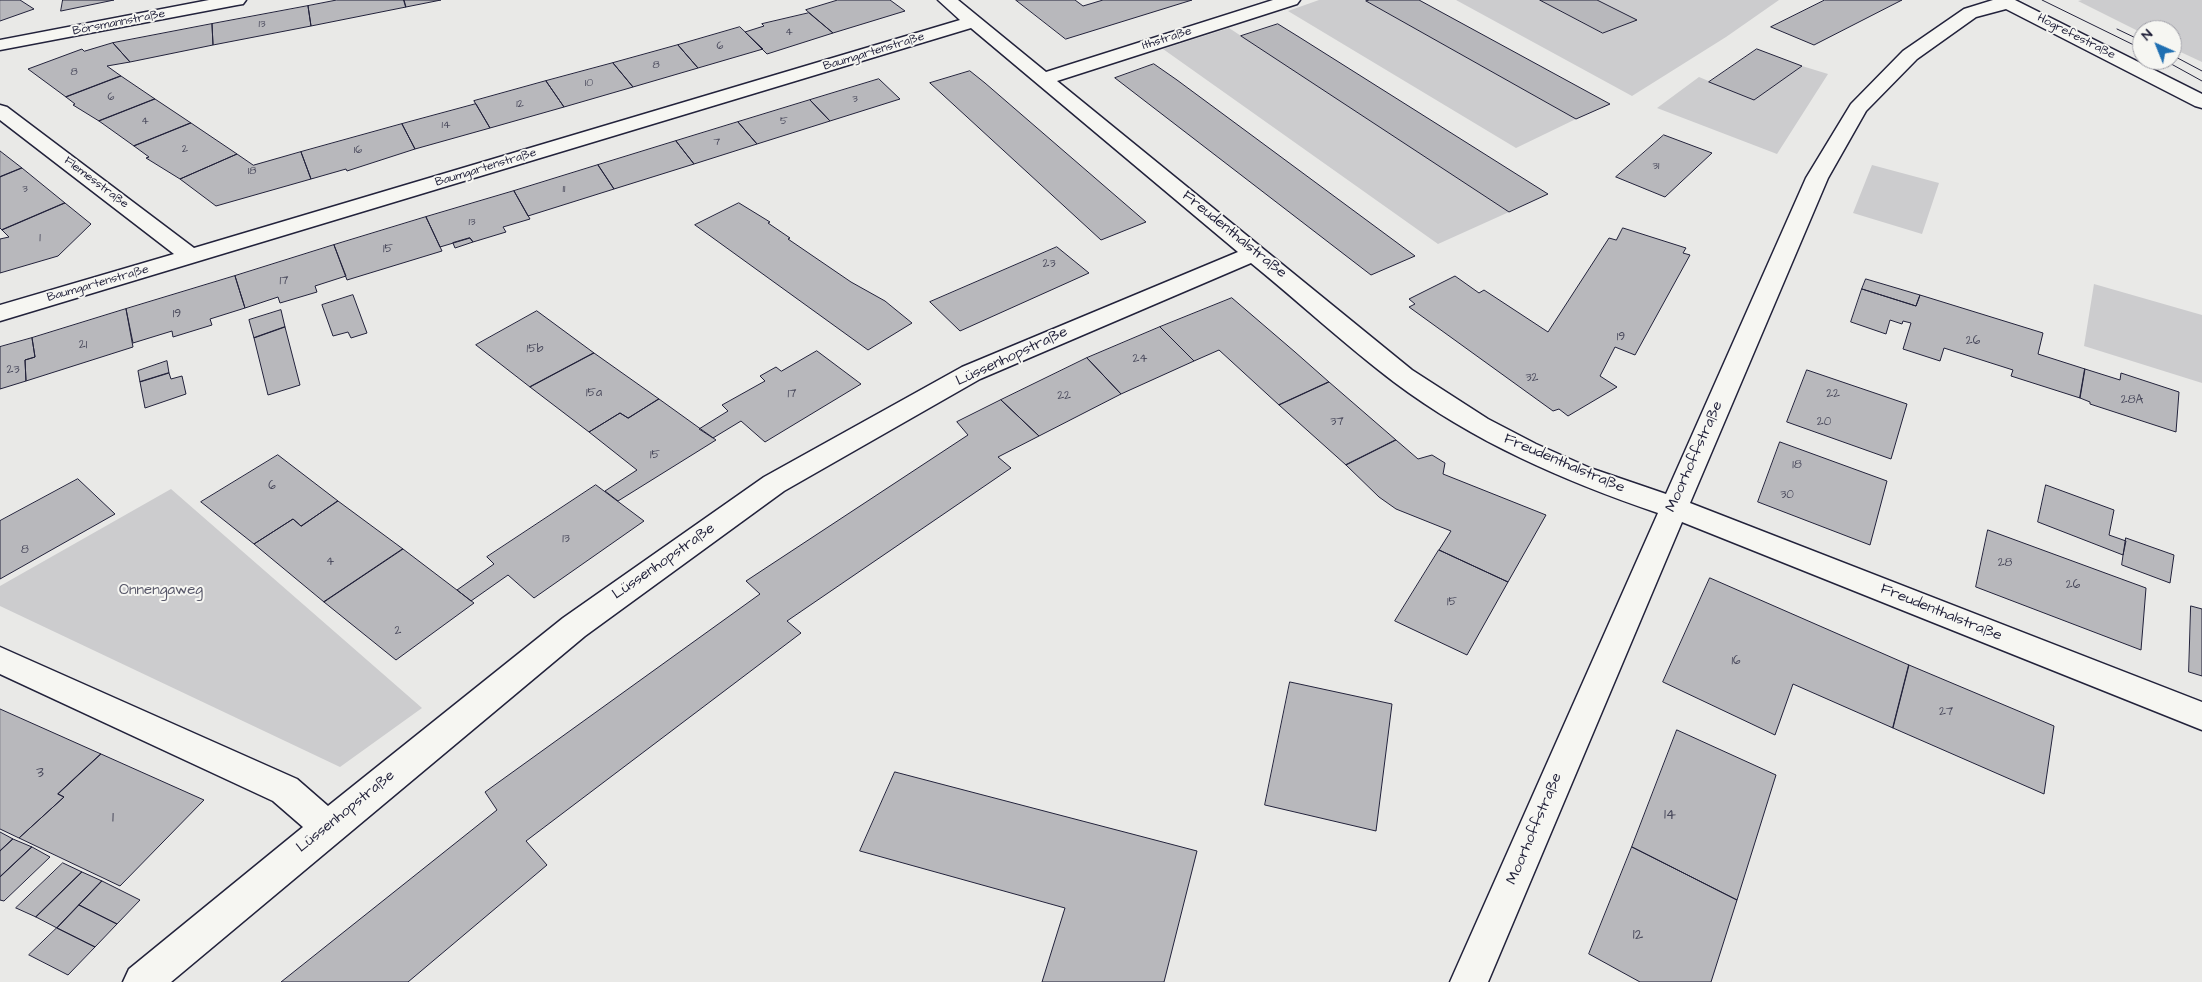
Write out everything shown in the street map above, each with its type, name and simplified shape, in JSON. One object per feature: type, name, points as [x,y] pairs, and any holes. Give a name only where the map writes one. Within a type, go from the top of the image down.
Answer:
[{"type":"street","name":"Börsmannstraße","points":[[0,45],[237,0]]},
{"type":"street","name":"Freudenthalstraße","points":[[947,0],[1256,252],[1403,376],[1460,414],[1527,451],[1614,487],[1673,507],[2202,716]]},
{"type":"street","name":"Ithstraße","points":[[1044,79],[1291,0]]},
{"type":"street","name":"Hogrefestraße","points":[[2005,1],[2202,102]]},
{"type":"street","name":"Moorhoffstraße","points":[[1469,982],[1817,178],[1858,108],[1910,55],[1970,13],[2005,1]]},
{"type":"street","name":"Baumgartenstraße","points":[[0,313],[973,22]]},
{"type":"street","name":"Flemesstraße","points":[[0,111],[191,256]]},
{"type":"street","name":"Lüssenhopstraße","points":[[142,982],[328,827],[574,627],[774,484],[971,373],[1256,252]]},
{"type":"street","points":[[0,660],[285,790],[328,827]]},
{"type":"green space","points":[[1319,0],[1364,0],[1576,119],[1516,148],[1288,11]]},
{"type":"green space","points":[[1456,0],[1540,0],[1603,33],[1636,20],[1597,0],[1779,0],[1726,37],[1632,96]]},
{"type":"green space","points":[[2202,0],[2202,62],[2182,53],[2182,20],[2132,20],[2132,28],[2078,1]]},
{"type":"green space","points":[[1229,28],[1509,212],[1438,244],[1163,49]]},
{"type":"green space","points":[[1802,66],[1828,74],[1777,154],[1657,108],[1699,77],[1754,100]]},
{"type":"green space","points":[[1872,165],[1939,183],[1922,234],[1853,213]]},
{"type":"green space","points":[[2094,284],[2202,315],[2202,383],[2084,346]]},
{"type":"green space","name":"Onnengaweg","points":[[171,489],[422,708],[340,767],[0,606],[0,586]]},
{"type":"building","points":[[0,0],[20,0],[34,9],[0,21]]},
{"type":"building","points":[[63,0],[114,0],[61,11]]},
{"type":"building","points":[[337,0],[404,0],[406,7],[311,26],[308,6]]},
{"type":"building","points":[[404,0],[441,0],[406,7]]},
{"type":"building","points":[[838,0],[890,0],[905,11],[833,33],[806,10]]},
{"type":"building","points":[[1016,0],[1075,0],[1083,6],[1103,0],[1192,0],[1066,39]]},
{"type":"building","points":[[1419,0],[1610,104],[1576,119],[1366,1]]},
{"type":"building","points":[[1540,0],[1597,0],[1637,20],[1603,33]]},
{"type":"building","points":[[1825,0],[1902,0],[1814,45],[1771,27]]},
{"type":"building","points":[[308,6],[311,26],[213,45],[212,24]]},
{"type":"building","points":[[809,13],[833,33],[767,54],[745,32],[764,26],[762,24]]},
{"type":"building","points":[[212,24],[213,45],[130,62],[113,43]]},
{"type":"building","points":[[1278,24],[1548,194],[1509,212],[1241,36]]},
{"type":"building","points":[[740,27],[763,49],[698,68],[678,45]]},
{"type":"building","points":[[113,43],[130,62],[107,66],[121,76],[66,97],[28,69],[82,49],[84,51]]},
{"type":"building","points":[[678,45],[698,68],[633,87],[613,63]]},
{"type":"building","points":[[1757,49],[1802,66],[1754,100],[1709,82]]},
{"type":"building","points":[[613,63],[633,87],[564,107],[546,81]]},
{"type":"building","points":[[1154,64],[1415,256],[1371,275],[1115,78]]},
{"type":"building","points":[[970,71],[1146,222],[1101,240],[930,83]]},
{"type":"building","points":[[121,76],[155,99],[99,121],[73,105],[75,104],[66,97]]},
{"type":"building","points":[[879,79],[900,99],[830,121],[810,100]]},
{"type":"building","points":[[546,81],[564,107],[490,128],[474,101]]},
{"type":"building","points":[[155,99],[191,123],[134,146],[99,121]]},
{"type":"building","points":[[810,100],[830,121],[757,144],[738,122]]},
{"type":"building","points":[[476,104],[490,128],[415,149],[402,124]]},
{"type":"building","points":[[738,122],[757,144],[694,164],[676,141]]},
{"type":"building","points":[[191,123],[237,154],[180,179],[146,158],[149,157],[134,146]]},
{"type":"building","points":[[402,124],[415,149],[347,171],[346,169],[311,179],[301,152]]},
{"type":"building","points":[[1664,135],[1712,153],[1665,197],[1616,177]]},
{"type":"building","points":[[676,141],[694,164],[614,189],[598,165]]},
{"type":"building","points":[[0,151],[22,168],[0,177]]},
{"type":"building","points":[[301,152],[311,179],[216,206],[180,179],[237,154],[253,165]]},
{"type":"building","points":[[598,165],[614,189],[528,216],[514,191]]},
{"type":"building","points":[[22,168],[65,203],[2,230],[0,228],[0,177]]},
{"type":"building","points":[[514,191],[530,219],[503,227],[506,232],[473,242],[470,238],[440,247],[426,217]]},
{"type":"building","points":[[65,203],[91,224],[58,256],[0,273],[0,239],[9,237],[2,230]]},
{"type":"building","points":[[739,203],[770,222],[768,223],[790,238],[788,239],[851,282],[885,301],[912,323],[868,350],[695,225]]},
{"type":"building","points":[[426,217],[442,251],[347,280],[334,245]]},
{"type":"building","points":[[1623,228],[1686,248],[1683,253],[1690,255],[1635,355],[1615,347],[1600,376],[1617,387],[1568,416],[1559,409],[1553,411],[1409,307],[1415,304],[1409,299],[1455,276],[1479,293],[1484,290],[1548,332],[1609,238],[1616,240]]},
{"type":"building","points":[[470,238],[473,242],[455,248],[453,243]]},
{"type":"building","points":[[334,245],[346,276],[315,286],[317,292],[280,303],[278,297],[245,308],[235,276]]},
{"type":"building","points":[[1057,247],[1089,273],[960,331],[930,302]]},
{"type":"building","points":[[235,276],[245,308],[210,319],[212,325],[173,337],[172,331],[133,343],[126,309]]},
{"type":"building","points":[[1866,279],[1920,295],[1916,306],[1862,289]]},
{"type":"building","points":[[1862,289],[1916,306],[1920,295],[2043,333],[2038,354],[2085,369],[2080,398],[2011,376],[2013,370],[1944,348],[1940,361],[1903,349],[1911,323],[1903,321],[1902,324],[1890,320],[1886,334],[1851,322]]},
{"type":"building","points":[[353,295],[367,333],[351,338],[348,332],[333,336],[322,305]]},
{"type":"building","points":[[1232,298],[1329,382],[1279,405],[1219,350],[1194,361],[1160,327]]},
{"type":"building","points":[[126,309],[133,347],[26,381],[25,360],[35,357],[32,338]]},
{"type":"building","points":[[281,310],[285,327],[254,338],[249,320]]},
{"type":"building","points":[[537,311],[594,353],[530,387],[476,345]]},
{"type":"building","points":[[285,327],[300,385],[268,395],[254,338]]},
{"type":"building","points":[[1160,327],[1194,361],[1121,394],[1087,358]]},
{"type":"building","points":[[32,338],[35,357],[25,360],[26,381],[0,389],[0,347]]},
{"type":"building","points":[[817,351],[861,384],[765,442],[741,421],[713,438],[699,429],[728,411],[722,405],[765,381],[760,376],[776,367],[781,371]]},
{"type":"building","points":[[594,353],[659,399],[628,418],[620,413],[589,432],[530,387]]},
{"type":"building","points":[[1087,358],[1121,394],[1039,436],[1001,400]]},
{"type":"building","points":[[167,361],[169,373],[140,382],[138,371]]},
{"type":"building","points":[[2085,369],[2120,380],[2121,373],[2179,392],[2176,432],[2090,404],[2090,402],[2080,398]]},
{"type":"building","points":[[1807,370],[1907,404],[1891,459],[1787,422]]},
{"type":"building","points":[[169,373],[171,379],[182,376],[186,394],[145,408],[140,382]]},
{"type":"building","points":[[1329,382],[1396,440],[1346,465],[1279,405]]},
{"type":"building","points":[[659,399],[716,440],[618,501],[605,491],[637,470],[589,432],[620,413],[628,418]]},
{"type":"building","points":[[1001,400],[1039,436],[998,457],[1011,468],[787,621],[801,633],[526,841],[547,865],[408,982],[281,982],[497,810],[485,792],[760,594],[746,581],[968,435],[957,422]]},
{"type":"building","points":[[1396,440],[1418,459],[1432,455],[1445,463],[1443,474],[1546,515],[1508,582],[1439,550],[1451,531],[1396,509],[1379,497],[1346,465]]},
{"type":"building","points":[[1780,442],[1887,481],[1870,545],[1758,502]]},
{"type":"building","points":[[278,455],[338,501],[301,526],[293,519],[254,544],[201,502]]},
{"type":"building","points":[[78,479],[115,514],[0,579],[0,521]]},
{"type":"building","points":[[596,485],[644,521],[534,598],[508,575],[471,601],[457,590],[494,564],[487,557]]},
{"type":"building","points":[[2046,485],[2114,510],[2109,535],[2126,541],[2123,555],[2038,522]]},
{"type":"building","points":[[338,501],[403,549],[324,602],[254,544],[293,519],[301,526]]},
{"type":"building","points":[[1988,530],[2146,588],[2141,650],[1976,587]]},
{"type":"building","points":[[2126,538],[2174,555],[2170,583],[2122,565]]},
{"type":"building","points":[[403,549],[474,603],[396,660],[324,602]]},
{"type":"building","points":[[1439,550],[1508,582],[1467,655],[1395,621]]},
{"type":"building","points":[[1710,578],[1909,665],[1893,728],[1793,684],[1775,735],[1663,682]]},
{"type":"building","points":[[2191,606],[2202,609],[2202,676],[2189,672]]},
{"type":"building","points":[[1909,665],[2054,726],[2044,794],[1893,728]]},
{"type":"building","points":[[1290,682],[1392,704],[1376,831],[1265,805]]},
{"type":"building","points":[[0,709],[101,754],[58,794],[64,797],[19,838],[0,829]]},
{"type":"building","points":[[1677,730],[1776,775],[1737,900],[1632,847]]},
{"type":"building","points":[[101,754],[204,800],[120,886],[19,838],[64,797],[58,794]]},
{"type":"building","points":[[895,772],[1197,851],[1164,982],[1042,982],[1065,908],[860,851]]},
{"type":"building","points":[[0,832],[13,839],[0,851]]},
{"type":"building","points":[[13,839],[32,847],[0,877],[0,851]]},
{"type":"building","points":[[32,847],[50,857],[4,901],[0,900],[0,877]]},
{"type":"building","points":[[1632,847],[1737,900],[1711,982],[1640,982],[1589,954]]},
{"type":"building","points":[[63,863],[82,872],[36,917],[16,908]]},
{"type":"building","points":[[82,872],[102,881],[57,928],[36,917]]},
{"type":"building","points":[[102,881],[140,900],[117,924],[79,905]]},
{"type":"building","points":[[79,905],[117,924],[95,947],[57,928]]},
{"type":"building","points":[[57,928],[95,947],[68,975],[29,955]]},
{"type":"tram line","points":[[2042,0],[2132,44]]},
{"type":"tram line","points":[[2117,29],[2132,36]]},
{"type":"tram line","points":[[2182,60],[2202,71]]},
{"type":"tram line","points":[[2182,70],[2202,81]]}]
